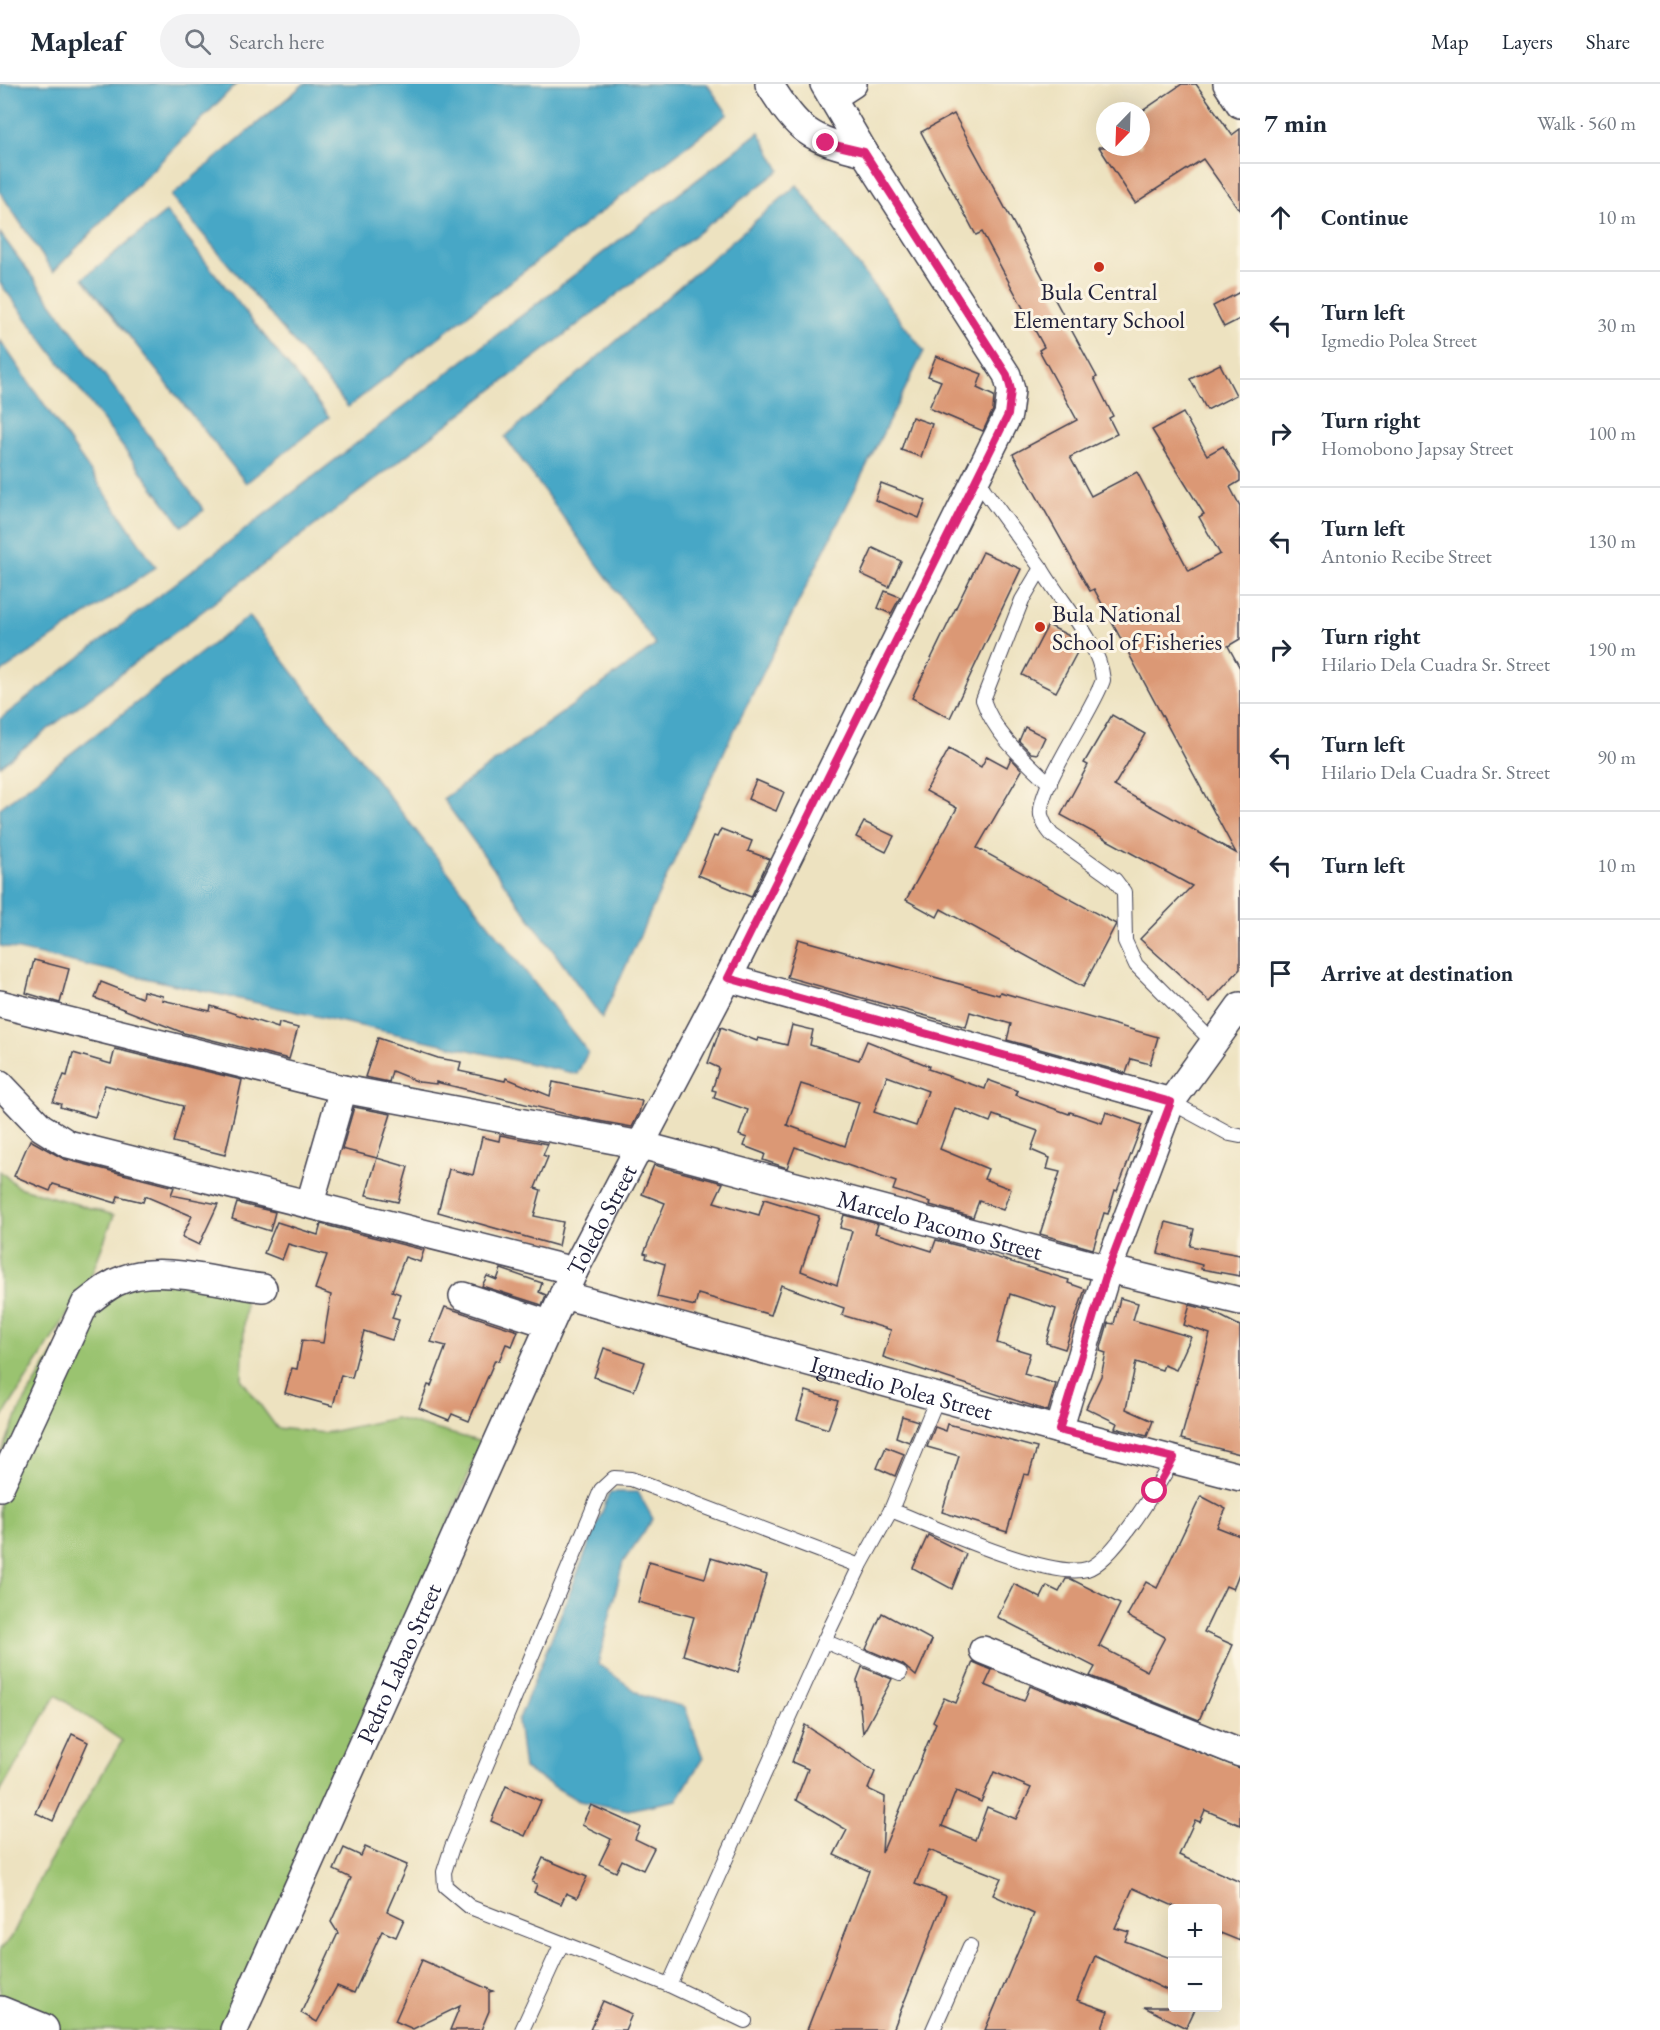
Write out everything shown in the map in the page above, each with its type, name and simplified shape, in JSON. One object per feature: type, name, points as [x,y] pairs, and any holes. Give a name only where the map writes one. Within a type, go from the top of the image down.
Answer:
[{"type":"street","points":[[769,84],[787,112],[807,134],[826,143],[864,152]]},
{"type":"street","points":[[1227,84],[1240,104]]},
{"type":"street","name":"Toledo Street","points":[[562,1295],[728,978],[1008,415],[1011,390],[1007,375],[864,152],[837,88]]},
{"type":"street","points":[[728,978],[1171,1102]]},
{"type":"street","name":"Marcelo Pacomo Street","points":[[0,1004],[343,1089],[641,1145],[1108,1269],[1240,1301]]},
{"type":"street","points":[[1059,1430],[1108,1269],[1171,1102],[1212,1041],[1240,1006]]},
{"type":"street","points":[[0,1084],[40,1127],[68,1144],[574,1270]]},
{"type":"street","points":[[310,1203],[343,1089]]},
{"type":"street","points":[[0,1487],[85,1304],[106,1288],[125,1278],[151,1273],[263,1288]]},
{"type":"street","name":"Igmedio Polea Street","points":[[562,1295],[1240,1477]]},
{"type":"street","name":"Pedro Labao Street","points":[[234,2030],[562,1295]]},
{"type":"street","points":[[463,1296],[549,1324]]},
{"type":"street","points":[[983,1650],[1240,1753]]},
{"type":"street","points":[[0,2013],[42,2030]]},
{"type":"lane","points":[[976,479],[1060,593],[1101,663],[1103,680],[1041,806],[1045,827],[1052,835],[1115,880],[1124,892],[1125,941],[1136,965],[1212,1041]]},
{"type":"lane","points":[[1041,568],[1022,600],[983,700],[990,719],[1014,749],[1050,784]]},
{"type":"lane","points":[[1171,1102],[1230,1134],[1240,1136]]},
{"type":"lane","points":[[669,1985],[824,1641],[860,1566],[891,1510],[938,1396]]},
{"type":"lane","points":[[891,1510],[990,1549],[1039,1564],[1075,1570],[1089,1569],[1105,1558],[1128,1528],[1174,1458]]},
{"type":"lane","points":[[745,2021],[669,1985],[470,1907],[452,1895],[445,1886],[444,1872],[452,1847],[601,1490],[614,1478],[631,1479],[860,1566]]},
{"type":"lane","points":[[824,1641],[900,1673]]},
{"type":"lane","points":[[522,2030],[562,1943]]},
{"type":"lane","points":[[933,2030],[970,1946]]},
{"type":"green space","points":[[0,1171],[18,1187],[114,1215],[90,1279],[0,1421]]},
{"type":"green space","points":[[246,1278],[242,1380],[277,1428],[325,1433],[395,1418],[482,1442],[239,2030],[59,2030],[0,2005],[0,1950],[11,1938],[43,1872],[122,1741],[56,1695],[0,1793],[0,1457],[21,1407],[97,1281]]},
{"type":"water","points":[[0,84],[236,84],[53,272],[0,192]]},
{"type":"water","points":[[304,84],[707,84],[728,114],[348,407],[171,196]]},
{"type":"water","points":[[759,132],[780,170],[0,766],[0,719]]},
{"type":"water","points":[[797,185],[924,351],[730,739],[602,1018],[443,799],[656,645],[505,437]]},
{"type":"water","points":[[166,212],[329,417],[246,483],[83,278]]},
{"type":"water","points":[[0,233],[204,510],[182,526],[0,283]]},
{"type":"water","points":[[0,340],[156,567],[0,673]]},
{"type":"water","points":[[249,616],[588,1052],[577,1074],[0,946],[0,808]]},
{"type":"water","points":[[610,1492],[638,1492],[653,1519],[623,1562],[598,1664],[643,1696],[685,1707],[703,1758],[677,1800],[628,1810],[579,1801],[524,1769],[518,1721]]},
{"type":"building","points":[[1182,84],[1196,84],[1232,135],[1240,129],[1240,211],[1203,159],[1135,203],[1105,156],[1150,156],[1150,106]]},
{"type":"building","points":[[954,114],[1097,377],[1094,378],[1113,416],[1109,418],[1117,434],[1070,457],[1091,496],[1137,472],[1189,571],[1220,554],[1199,517],[1204,514],[1152,430],[1183,413],[1207,455],[1223,446],[1240,474],[1240,481],[1230,487],[1240,506],[1240,639],[1228,646],[1240,668],[1240,969],[1210,1002],[1140,939],[1192,886],[1061,815],[1088,765],[1084,763],[1112,715],[1145,734],[1114,786],[1236,853],[1094,589],[1090,591],[1013,454],[1077,420],[1039,350],[1044,347],[982,232],[976,235],[921,132]]},
{"type":"building","points":[[1240,292],[1240,319],[1224,327],[1213,306]]},
{"type":"building","points":[[936,356],[982,374],[977,388],[994,396],[993,410],[983,431],[929,408],[941,381],[928,376]]},
{"type":"building","points":[[1220,364],[1236,395],[1207,410],[1190,379]]},
{"type":"building","points":[[912,417],[932,424],[921,457],[901,450]]},
{"type":"building","points":[[881,483],[926,500],[919,518],[875,500]]},
{"type":"building","points":[[873,548],[901,561],[889,587],[861,574]]},
{"type":"building","points":[[983,552],[1021,569],[950,718],[912,698]]},
{"type":"building","points":[[885,591],[900,597],[891,614],[878,608]]},
{"type":"building","points":[[1048,625],[1079,641],[1081,645],[1056,692],[1022,675]]},
{"type":"building","points":[[1025,727],[1045,737],[1037,754],[1031,753],[1019,741]]},
{"type":"building","points":[[949,749],[981,767],[987,756],[1007,767],[1011,758],[1022,770],[977,848],[1116,924],[1083,987],[941,909],[937,917],[906,900],[957,808],[926,791]]},
{"type":"building","points":[[756,780],[784,792],[776,811],[748,799]]},
{"type":"building","points":[[864,822],[894,836],[886,852],[856,837]]},
{"type":"building","points":[[721,829],[752,841],[748,851],[769,859],[751,897],[698,875],[714,836],[717,837]]},
{"type":"building","points":[[798,939],[999,995],[1000,992],[1158,1037],[1150,1064],[1131,1059],[1126,1073],[1007,1040],[1011,1024],[970,1012],[966,1027],[787,977]]},
{"type":"building","points":[[34,960],[69,969],[60,1003],[26,993]]},
{"type":"building","points":[[101,982],[142,998],[143,991],[163,996],[162,1000],[210,1011],[211,1006],[278,1028],[279,1023],[298,1028],[289,1059],[184,1033],[95,998]]},
{"type":"building","points":[[792,1025],[813,1030],[810,1045],[859,1060],[867,1041],[929,1066],[928,1069],[985,1089],[988,1080],[1018,1091],[1016,1095],[1069,1114],[1070,1112],[1102,1123],[1106,1112],[1142,1125],[1117,1191],[1115,1190],[1108,1214],[1104,1213],[1093,1249],[1040,1234],[1060,1172],[1047,1169],[1050,1158],[1031,1150],[1038,1131],[993,1115],[990,1122],[955,1108],[940,1149],[988,1169],[984,1179],[1011,1189],[1003,1210],[979,1201],[973,1217],[930,1205],[931,1202],[893,1190],[896,1182],[795,1147],[787,1168],[763,1160],[765,1154],[744,1146],[747,1138],[739,1135],[748,1110],[714,1098],[716,1091],[712,1090],[719,1068],[708,1063],[721,1027],[757,1041],[758,1038],[787,1045]],"holes":[[[887,1076],[928,1091],[916,1126],[874,1112]],[[801,1084],[859,1102],[845,1146],[787,1125]]]},
{"type":"building","points":[[378,1038],[438,1058],[461,1062],[459,1071],[505,1081],[506,1078],[550,1096],[553,1082],[642,1101],[639,1113],[632,1127],[582,1118],[436,1082],[436,1084],[419,1082],[392,1071],[389,1082],[365,1077]]},
{"type":"building","points":[[115,1049],[242,1080],[225,1155],[173,1142],[183,1106],[105,1085],[95,1117],[60,1107],[61,1104],[53,1102],[64,1075],[67,1076],[73,1053],[111,1064]]},
{"type":"building","points":[[354,1107],[391,1114],[377,1158],[342,1149]]},
{"type":"building","points":[[500,1135],[548,1144],[543,1155],[548,1157],[535,1188],[541,1190],[534,1216],[563,1222],[558,1246],[438,1212],[449,1169],[473,1175],[482,1137],[499,1141]]},
{"type":"building","points":[[30,1140],[64,1159],[174,1187],[171,1195],[218,1204],[199,1245],[182,1237],[192,1216],[145,1196],[143,1202],[118,1196],[116,1203],[53,1184],[50,1191],[14,1176]]},
{"type":"building","points":[[377,1158],[408,1167],[398,1202],[366,1195]]},
{"type":"building","points":[[654,1165],[723,1183],[714,1202],[759,1215],[764,1199],[819,1216],[801,1271],[837,1285],[852,1231],[840,1228],[844,1215],[878,1224],[875,1233],[932,1251],[936,1240],[1069,1280],[1068,1283],[1085,1289],[1065,1349],[1046,1343],[1056,1309],[1010,1294],[997,1343],[1030,1353],[1024,1374],[1056,1384],[1048,1411],[883,1357],[891,1330],[842,1315],[844,1308],[781,1285],[771,1315],[698,1294],[695,1306],[657,1297],[665,1264],[646,1258],[647,1254],[644,1253],[665,1203],[642,1194]]},
{"type":"building","points":[[237,1203],[275,1212],[270,1231],[232,1219]]},
{"type":"building","points":[[277,1222],[318,1235],[321,1224],[424,1250],[420,1262],[405,1257],[392,1291],[400,1294],[392,1318],[399,1320],[392,1340],[364,1331],[352,1378],[341,1375],[333,1406],[285,1393],[292,1368],[297,1369],[302,1340],[323,1343],[331,1295],[315,1289],[327,1255],[288,1244],[282,1260],[264,1253]]},
{"type":"building","points":[[1166,1222],[1194,1229],[1190,1246],[1240,1255],[1240,1276],[1201,1269],[1202,1265],[1158,1253]]},
{"type":"building","points":[[501,1269],[542,1283],[539,1292],[546,1295],[542,1305],[482,1286],[487,1276],[497,1280]]},
{"type":"building","points":[[1120,1298],[1138,1303],[1133,1320],[1191,1337],[1176,1370],[1164,1365],[1162,1370],[1136,1362],[1126,1409],[1153,1421],[1147,1436],[1115,1428],[1117,1423],[1086,1408],[1101,1376],[1106,1353],[1100,1351],[1108,1323],[1114,1324]]},
{"type":"building","points":[[1190,1305],[1209,1310],[1240,1326],[1240,1454],[1181,1439],[1210,1334],[1184,1325]]},
{"type":"building","points":[[445,1307],[518,1331],[512,1346],[506,1344],[499,1361],[495,1360],[469,1421],[452,1414],[449,1420],[419,1408],[428,1385],[431,1386],[446,1346],[431,1342]]},
{"type":"building","points":[[604,1348],[645,1362],[634,1391],[594,1377]]},
{"type":"building","points":[[806,1391],[838,1401],[828,1429],[797,1419]]},
{"type":"building","points":[[902,1416],[918,1421],[909,1442],[896,1437]]},
{"type":"building","points":[[948,1424],[1037,1448],[1029,1475],[1024,1474],[1007,1532],[942,1512],[959,1456],[927,1447],[935,1427],[946,1431]]},
{"type":"building","points":[[886,1447],[904,1454],[895,1476],[877,1468]]},
{"type":"building","points":[[1201,1496],[1226,1509],[1217,1527],[1240,1536],[1240,1571],[1233,1589],[1226,1586],[1204,1632],[1233,1645],[1199,1720],[1090,1676],[1095,1667],[997,1617],[1014,1584],[1041,1598],[1047,1586],[1059,1592],[1066,1579],[1071,1579],[1120,1604],[1099,1646],[1147,1671],[1165,1637],[1127,1616],[1146,1582],[1157,1588]]},
{"type":"building","points":[[928,1535],[966,1554],[952,1589],[913,1568]]},
{"type":"building","points":[[711,1558],[767,1575],[738,1672],[683,1655],[694,1617],[638,1602],[649,1562],[705,1578]]},
{"type":"building","points":[[882,1613],[932,1640],[916,1676],[903,1665],[866,1649]]},
{"type":"building","points":[[973,1662],[992,1670],[985,1685],[1024,1701],[1030,1686],[1240,1768],[1240,1825],[1205,1810],[1200,1822],[1195,1820],[1179,1855],[1240,1882],[1240,1941],[1222,1934],[1222,1904],[1169,1904],[1133,1888],[1115,1928],[1129,1932],[1125,1941],[1168,1957],[1168,1991],[1095,1956],[1077,2000],[1108,2011],[1101,2030],[985,2030],[1034,1914],[993,1895],[1001,1878],[929,1850],[915,1884],[946,1896],[893,2030],[807,2030],[869,1871],[834,1855],[847,1830],[796,1800],[808,1769],[792,1762],[805,1725],[875,1772],[868,1789],[885,1797],[882,1853],[936,1723],[933,1721],[944,1698],[956,1703]],"holes":[[[994,1772],[1031,1788],[1016,1819],[987,1807],[975,1840],[942,1826],[956,1791],[981,1802]]]},
{"type":"building","points":[[862,1667],[892,1679],[863,1733],[857,1680]]},
{"type":"building","points":[[72,1734],[88,1742],[53,1821],[36,1813]]},
{"type":"building","points":[[506,1786],[541,1801],[525,1836],[491,1821]]},
{"type":"building","points":[[591,1805],[640,1827],[635,1839],[654,1848],[643,1870],[622,1860],[616,1872],[599,1864],[611,1839],[582,1825]]},
{"type":"building","points":[[365,1847],[407,1865],[387,1911],[404,1919],[396,1937],[382,1931],[354,1993],[337,1986],[317,2022],[301,2013],[338,1933],[331,1922],[351,1878],[334,1870],[344,1848],[361,1856]]},
{"type":"building","points":[[543,1858],[587,1877],[577,1898],[566,1893],[561,1904],[534,1892],[537,1884],[532,1882]]},
{"type":"building","points":[[422,1960],[493,1991],[489,1992],[489,2011],[481,2030],[450,2030],[460,2006],[413,2029],[395,2021]]},
{"type":"building","points":[[603,2001],[632,2014],[625,2030],[590,2030]]},
{"type":"building","points":[[1144,2007],[1168,2007],[1168,2012],[1194,2012],[1186,2028]]},
{"type":"place","name":"Bula Central Elementary School","points":[[1099,267]]},
{"type":"place","name":"Bula National School of Fisheries","points":[[1040,627]]},
{"type":"route","points":[[826,143],[864,152],[1007,375],[1011,390],[1011,403],[1008,415],[728,978],[1171,1102],[1108,1269],[1059,1430],[1174,1458],[1155,1491]]}]
